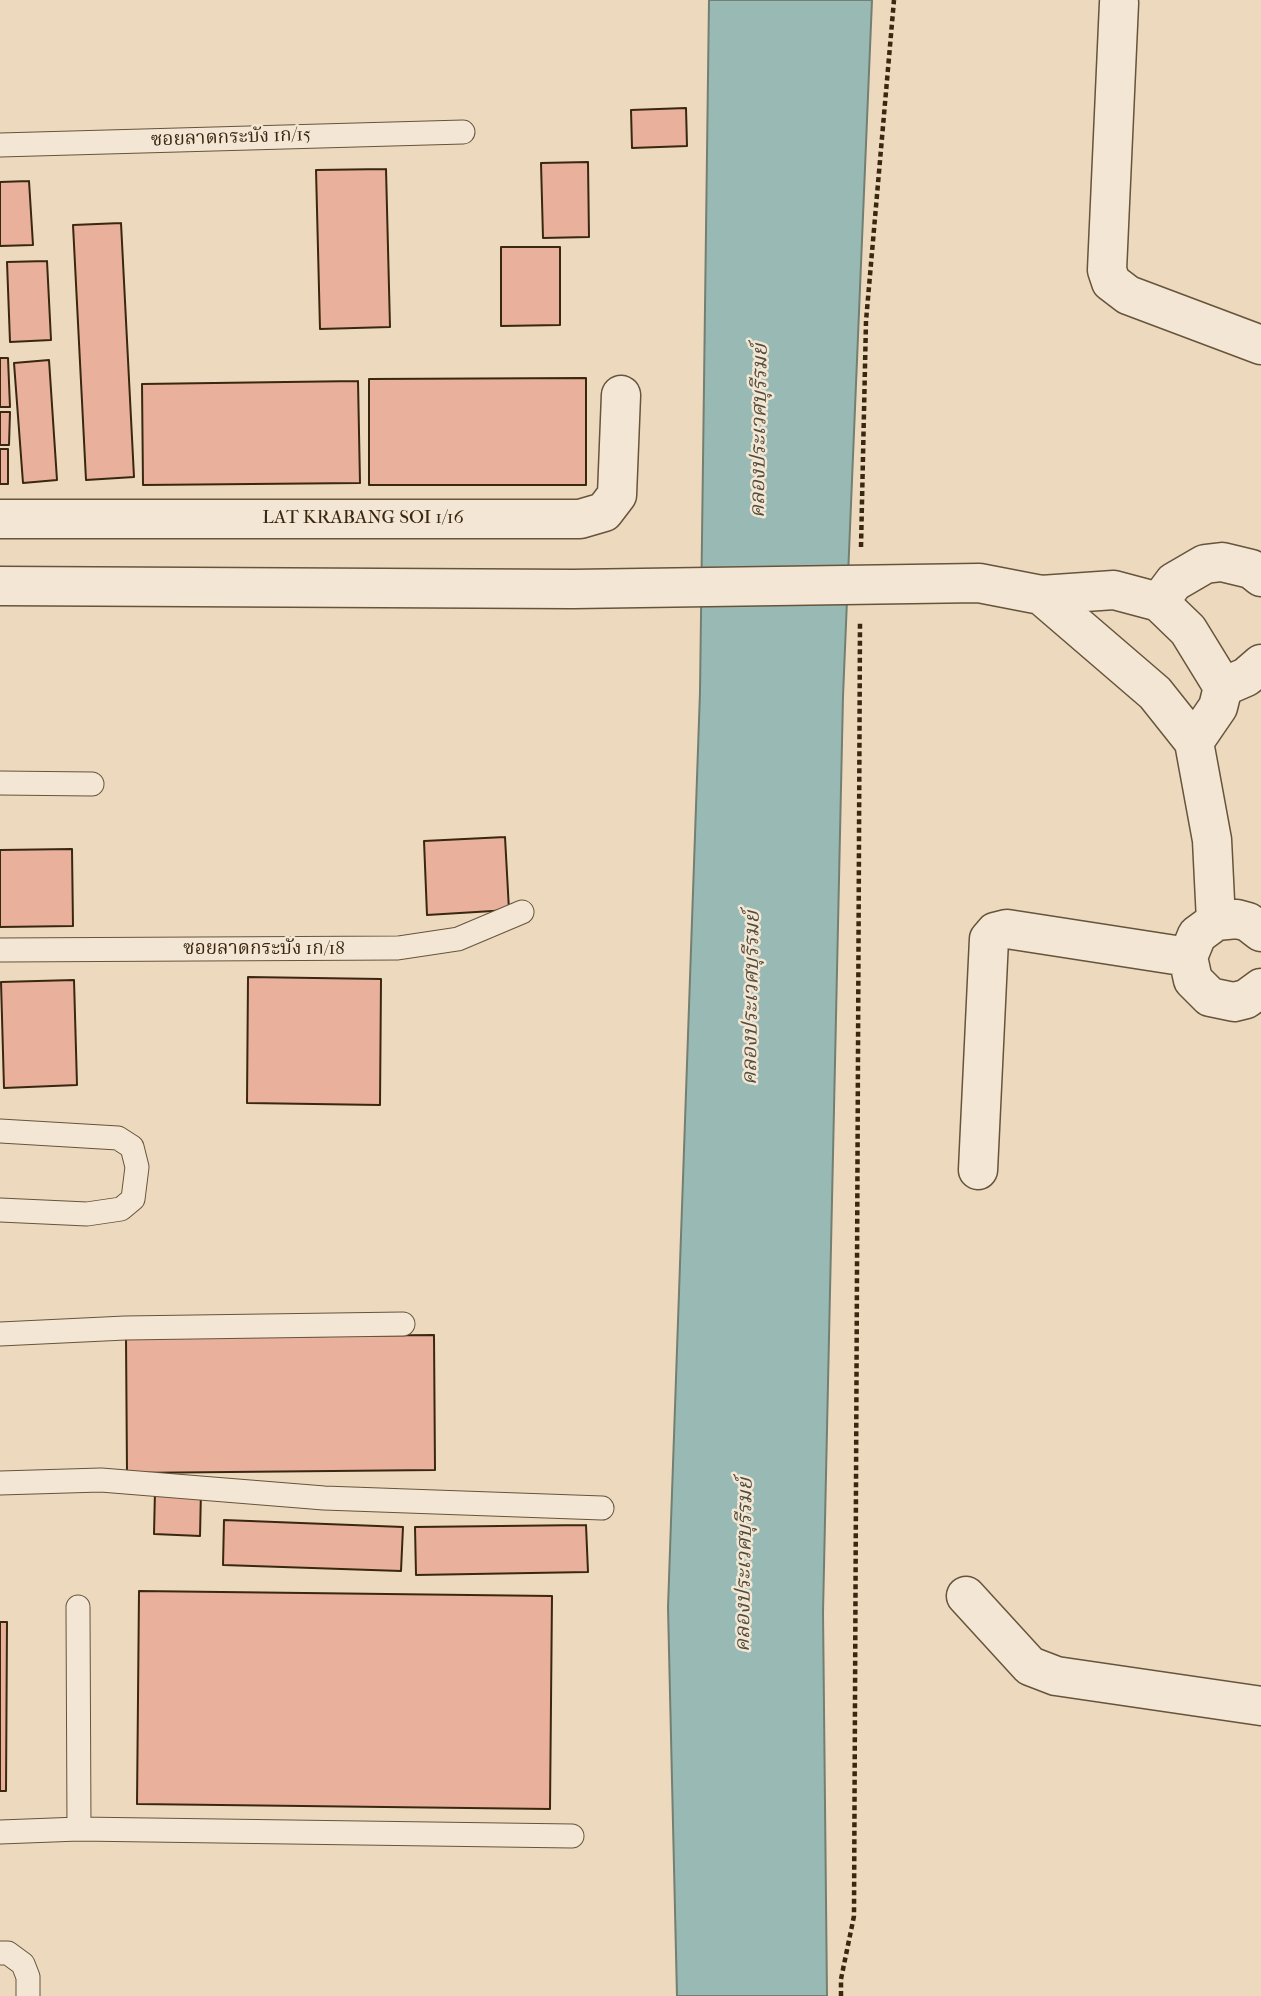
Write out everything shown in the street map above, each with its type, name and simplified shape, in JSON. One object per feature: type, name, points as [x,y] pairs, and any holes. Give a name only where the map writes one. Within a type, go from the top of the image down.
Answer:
[{"type":"street","points":[[1119,3],[1107,270],[1111,282],[1128,295],[1261,345]]},
{"type":"street","name":"LAT KRABANG SOI 1/16","points":[[0,519],[580,519],[604,512],[617,495],[621,395]]},
{"type":"street","points":[[1159,602],[1174,582],[1205,564],[1222,562],[1258,567]]},
{"type":"street","points":[[0,586],[573,589],[979,583],[1041,595],[1114,590],[1159,602],[1188,630],[1223,687],[1218,707],[1194,743]]},
{"type":"street","points":[[1041,595],[1155,693],[1194,743],[1212,839],[1216,921]]},
{"type":"street","points":[[1223,687],[1246,677],[1261,664]]},
{"type":"street","points":[[1260,921],[1216,921],[1197,935],[1188,957],[1194,980],[1210,997],[1234,1002],[1246,999],[1261,988]]},
{"type":"street","points":[[978,1170],[989,939],[995,932],[1007,929],[1188,957]]},
{"type":"street","points":[[966,1596],[1030,1666],[1056,1676],[1261,1706]]},
{"type":"lane","name":"ซอยลาดกระบัง 1ก/15","points":[[0,145],[463,132]]},
{"type":"lane","points":[[0,783],[92,784]]},
{"type":"lane","name":"ซอยลาดกระบัง 1ก/18","points":[[0,950],[398,948],[458,939],[522,912]]},
{"type":"lane","points":[[0,1132],[118,1138],[132,1147],[137,1167],[133,1199],[121,1209],[87,1214],[0,1210]]},
{"type":"lane","points":[[0,1334],[125,1328],[402,1324]]},
{"type":"lane","points":[[0,1483],[101,1480],[324,1498],[602,1508]]},
{"type":"lane","points":[[79,1607],[79,1829]]},
{"type":"lane","points":[[0,1832],[79,1829],[572,1836]]},
{"type":"lane","points":[[0,1953],[8,1953],[23,1964],[28,1977],[28,1996]]},
{"type":"path","points":[[861,554],[866,321],[894,0]]},
{"type":"path","points":[[841,1996],[841,1979],[855,1916],[860,622]]},
{"type":"water","name":"คลองประเวศบุรีรมย์","points":[[709,0],[872,0],[843,696],[823,1612],[827,1996],[677,1996],[668,1607],[700,692]]},
{"type":"building","points":[[686,108],[687,146],[632,148],[631,110]]},
{"type":"building","points":[[588,162],[589,237],[543,238],[541,163]]},
{"type":"building","points":[[386,169],[390,327],[320,329],[316,170]]},
{"type":"building","points":[[29,181],[33,245],[0,246],[0,182]]},
{"type":"building","points":[[121,223],[134,477],[86,480],[73,225]]},
{"type":"building","points":[[501,247],[560,247],[560,325],[501,326]]},
{"type":"building","points":[[47,261],[51,340],[10,342],[7,262]]},
{"type":"building","points":[[0,358],[8,358],[10,407],[0,407]]},
{"type":"building","points":[[49,360],[57,480],[23,483],[14,363]]},
{"type":"building","points":[[586,378],[586,485],[369,485],[369,379]]},
{"type":"building","points":[[358,381],[360,483],[143,485],[142,384]]},
{"type":"building","points":[[0,412],[10,412],[9,445],[0,445]]},
{"type":"building","points":[[0,449],[8,449],[8,484],[0,484]]},
{"type":"building","points":[[505,837],[509,910],[427,915],[424,841]]},
{"type":"building","points":[[72,849],[73,926],[0,927],[0,850]]},
{"type":"building","points":[[248,977],[381,979],[380,1105],[247,1103]]},
{"type":"building","points":[[74,980],[77,1085],[4,1088],[1,982]]},
{"type":"building","points":[[434,1335],[435,1470],[127,1473],[126,1338]]},
{"type":"building","points":[[155,1490],[201,1491],[200,1536],[154,1534]]},
{"type":"building","points":[[224,1520],[403,1527],[401,1571],[223,1565]]},
{"type":"building","points":[[586,1525],[588,1572],[416,1575],[415,1527]]},
{"type":"building","points":[[139,1591],[552,1596],[550,1809],[137,1804]]},
{"type":"building","points":[[0,1622],[7,1622],[6,1791],[0,1791]]}]
